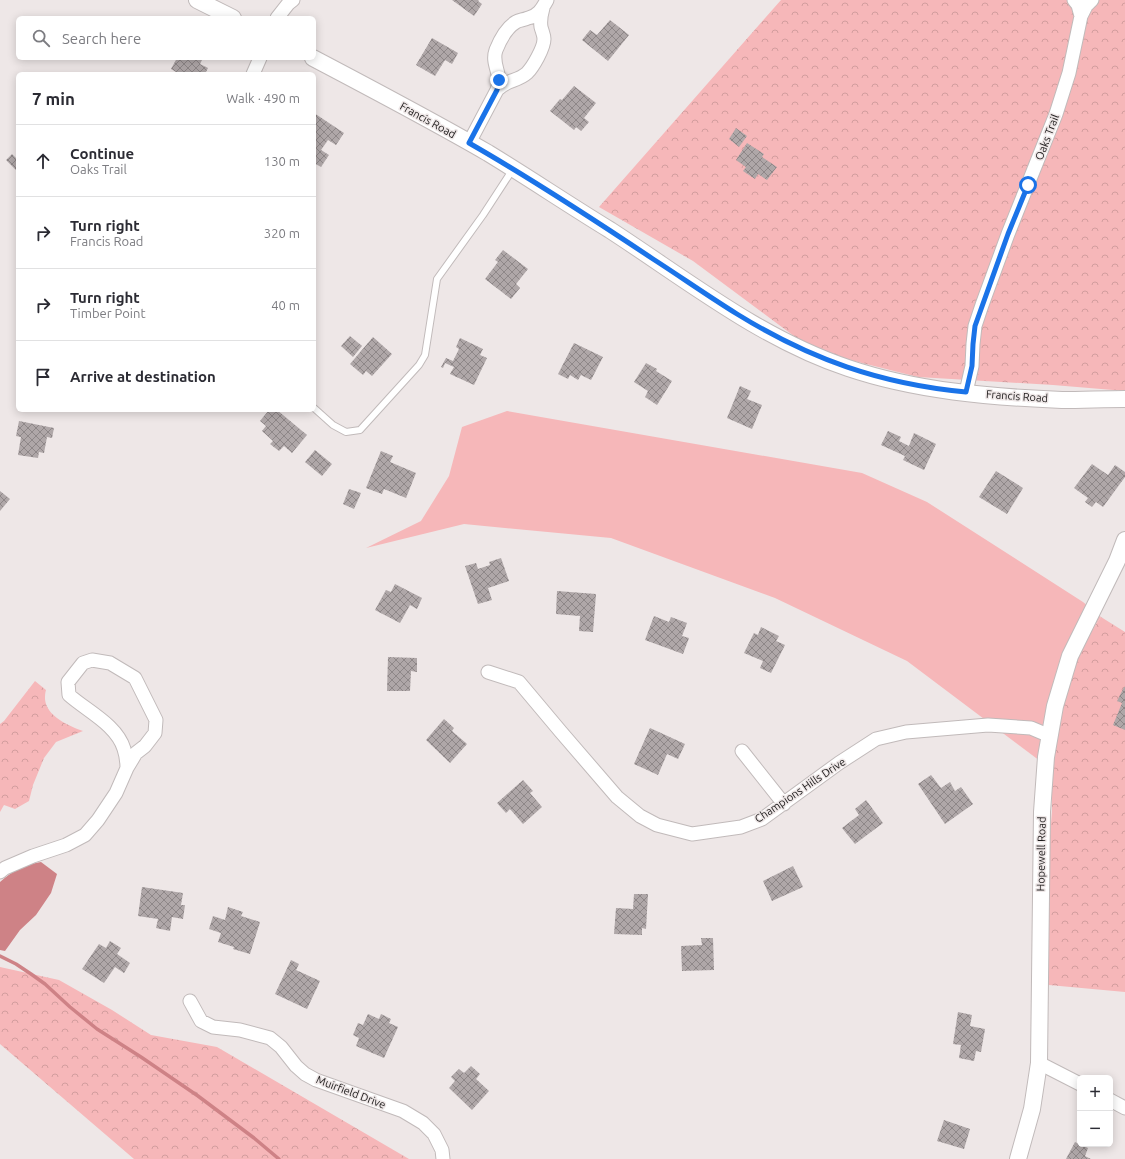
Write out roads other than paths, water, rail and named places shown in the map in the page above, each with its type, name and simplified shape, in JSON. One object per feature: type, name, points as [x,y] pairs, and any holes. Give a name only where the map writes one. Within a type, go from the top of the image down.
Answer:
[{"type":"street","points":[[197,0],[229,16]]},
{"type":"street","points":[[279,16],[293,0]]},
{"type":"street","points":[[1074,0],[1078,5],[1081,16]]},
{"type":"street","name":"Oaks Trail","points":[[966,392],[972,366],[975,326],[1008,234],[1056,114],[1069,73],[1081,16],[1086,6],[1092,0]]},
{"type":"street","points":[[497,90],[499,80],[494,62],[496,50],[502,37],[510,26],[517,21],[534,17],[545,4]]},
{"type":"street","points":[[469,143],[497,90],[505,82],[521,77],[527,73],[535,61],[544,42],[541,23],[545,4]]},
{"type":"street","points":[[254,72],[259,60]]},
{"type":"street","name":"Francis Road","points":[[316,60],[408,108],[513,169],[633,245],[732,311],[792,344],[841,366],[916,386],[1125,407]]},
{"type":"street","name":"Francis Road","points":[[1063,400],[1125,399]]},
{"type":"street","name":"Hopewell Road","points":[[1018,1159],[1032,1109],[1039,1062],[1042,812],[1046,757],[1055,706],[1070,656],[1121,555],[1125,540]]},
{"type":"street","points":[[0,872],[4,868],[85,835],[98,820],[116,793],[127,768],[136,753],[145,746],[155,733],[156,720],[135,678],[110,663],[92,660],[83,664],[68,682],[69,695],[108,725],[120,740],[124,749],[127,768]]},
{"type":"street","name":"Champions Hills Drive","points":[[488,672],[519,682],[560,732],[617,797],[640,816],[657,824],[692,834],[741,827],[762,819],[876,739],[906,732],[988,725],[1031,728],[1050,736]]},
{"type":"street","points":[[742,751],[784,804]]},
{"type":"street","name":"Muirfield Drive","points":[[190,1001],[201,1021],[213,1027],[240,1030],[270,1038],[281,1047],[296,1066],[316,1080],[403,1111],[424,1123],[437,1139],[442,1150],[443,1159]]},
{"type":"street","points":[[1039,1062],[1077,1082]]},
{"type":"street","points":[[1113,1102],[1125,1108]]},
{"type":"lane","points":[[316,410],[332,425],[346,432],[360,430],[419,365],[426,355],[437,279],[483,215],[513,169]]},
{"type":"waterway","points":[[0,956],[16,964],[45,984],[97,1029],[198,1096],[254,1138],[279,1159]]}]
